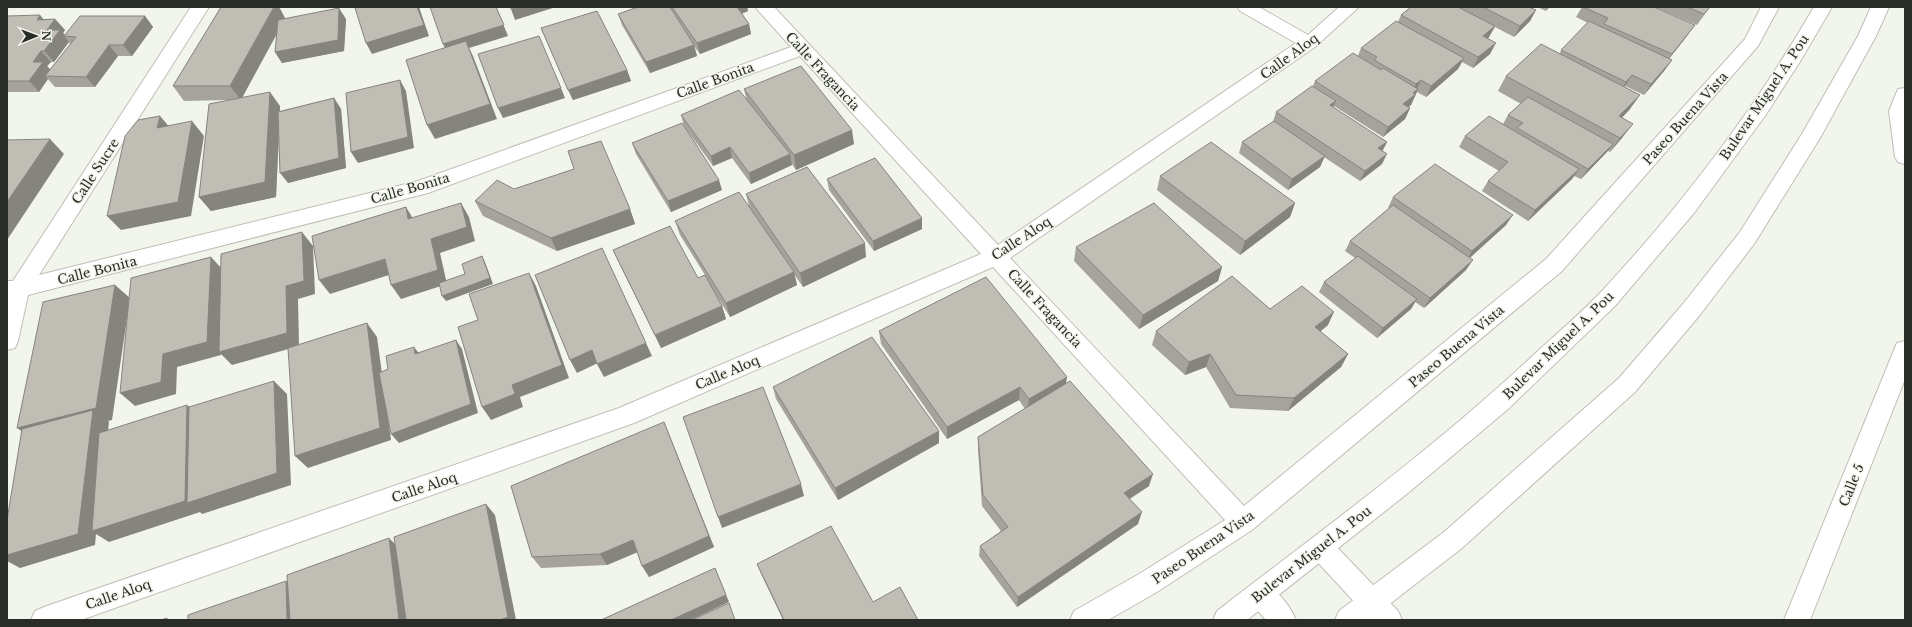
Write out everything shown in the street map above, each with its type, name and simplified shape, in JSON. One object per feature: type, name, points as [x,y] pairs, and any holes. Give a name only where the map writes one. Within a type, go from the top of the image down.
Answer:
[{"type":"street","name":"Calle Sucre","points":[[7,341],[13,290],[200,7]]},
{"type":"street","name":"Calle Fragancia","points":[[764,7],[1244,522]]},
{"type":"street","points":[[1246,7],[1309,43]]},
{"type":"street","name":"Calle Aloq","points":[[44,620],[626,416],[997,256],[1309,43],[1350,7]]},
{"type":"street","name":"Paseo Buena Vista","points":[[1083,620],[1148,583],[1244,522],[1554,265],[1752,42],[1770,7]]},
{"type":"street","name":"Bulevar Miguel A. Pou","points":[[1226,620],[1499,404],[1607,300],[1687,208],[1758,111],[1792,60],[1823,7]]},
{"type":"street","points":[[1348,620],[1380,611],[1453,540],[1627,385],[1691,310],[1747,238],[1810,138],[1867,36],[1880,7]]},
{"type":"street","name":"Calle Bonita","points":[[13,290],[421,188],[802,49]]},
{"type":"street","points":[[1905,94],[1898,111],[1905,156]]},
{"type":"street","name":"Calle 5","points":[[1797,620],[1905,350]]},
{"type":"street","points":[[1320,547],[1380,611]]},
{"type":"street","points":[[1260,594],[1283,620]]},
{"type":"building","points":[[221,7],[274,7],[230,86],[173,86]]},
{"type":"building","points":[[417,7],[424,25],[366,43],[355,8]]},
{"type":"building","points":[[430,7],[496,7],[504,25],[443,44]]},
{"type":"building","points":[[638,7],[670,7],[694,45],[646,62],[618,14]]},
{"type":"building","points":[[672,7],[737,7],[749,24],[697,43]]},
{"type":"building","points":[[1411,7],[1458,7],[1495,26],[1483,36],[1496,43],[1478,57],[1401,15]]},
{"type":"building","points":[[1483,7],[1529,7],[1536,10],[1520,26]]},
{"type":"building","points":[[1583,7],[1654,7],[1695,25],[1672,54],[1604,24],[1608,18]]},
{"type":"building","points":[[1687,7],[1710,7],[1704,14]]},
{"type":"building","points":[[339,8],[338,40],[275,52],[278,20]]},
{"type":"building","points":[[597,11],[627,70],[568,90],[541,28]]},
{"type":"building","points":[[40,15],[37,20],[55,19],[47,30],[60,30],[44,51],[41,51],[33,62],[43,62],[29,81],[7,81],[7,17]]},
{"type":"building","points":[[80,16],[145,16],[123,45],[109,45],[86,77],[45,76],[76,37],[64,36]]},
{"type":"building","points":[[1396,21],[1464,58],[1431,86],[1421,80],[1416,84],[1374,60],[1377,57],[1361,48]]},
{"type":"building","points":[[1589,21],[1672,60],[1651,84],[1632,75],[1626,82],[1561,50]]},
{"type":"building","points":[[539,36],[561,88],[498,108],[478,54]]},
{"type":"building","points":[[466,41],[490,104],[427,125],[406,60]]},
{"type":"building","points":[[1541,44],[1640,95],[1619,116],[1633,124],[1620,138],[1506,76]]},
{"type":"building","points":[[1353,53],[1381,70],[1383,68],[1418,89],[1413,93],[1416,94],[1403,104],[1410,108],[1388,127],[1315,81]]},
{"type":"building","points":[[801,66],[852,130],[794,155],[744,89]]},
{"type":"building","points":[[400,80],[408,137],[351,152],[346,93]]},
{"type":"building","points":[[1312,86],[1336,101],[1330,105],[1387,142],[1378,148],[1387,154],[1365,171],[1276,112]]},
{"type":"building","points":[[739,90],[790,154],[749,173],[730,147],[711,156],[681,115]]},
{"type":"building","points":[[270,92],[265,182],[199,197],[209,104]]},
{"type":"building","points":[[1528,97],[1613,144],[1588,169],[1517,128],[1523,123],[1508,115]]},
{"type":"building","points":[[334,98],[339,158],[280,173],[278,112]]},
{"type":"building","points":[[160,116],[157,128],[192,121],[178,202],[107,216],[125,136],[138,120]]},
{"type":"building","points":[[1489,116],[1579,169],[1535,210],[1488,181],[1508,162],[1465,136]]},
{"type":"building","points":[[1274,121],[1325,156],[1292,179],[1242,142]]},
{"type":"building","points":[[682,123],[719,180],[668,201],[632,143]]},
{"type":"building","points":[[50,139],[7,202],[7,140]]},
{"type":"building","points":[[601,141],[630,209],[551,238],[475,201],[497,180],[514,189],[574,169],[568,151]]},
{"type":"building","points":[[1211,142],[1295,203],[1245,241],[1160,176]]},
{"type":"building","points":[[875,158],[922,218],[873,241],[827,179]]},
{"type":"building","points":[[1435,164],[1513,215],[1472,251],[1393,197]]},
{"type":"building","points":[[807,167],[865,243],[800,273],[746,194]]},
{"type":"building","points":[[739,192],[794,272],[726,303],[675,221]]},
{"type":"building","points":[[461,203],[467,227],[431,239],[438,270],[391,285],[385,259],[319,280],[312,236],[406,207],[408,219]]},
{"type":"building","points":[[1154,203],[1222,267],[1143,315],[1076,247]]},
{"type":"building","points":[[1393,205],[1473,260],[1430,298],[1350,241]]},
{"type":"building","points":[[670,226],[698,278],[705,275],[722,306],[655,335],[613,250]]},
{"type":"building","points":[[302,232],[304,281],[286,286],[287,333],[219,352],[221,254]]},
{"type":"building","points":[[602,248],[646,343],[597,364],[592,350],[570,360],[535,275]]},
{"type":"building","points":[[482,256],[490,278],[442,296],[439,283],[465,274],[462,264]]},
{"type":"building","points":[[1358,256],[1417,299],[1383,328],[1324,282]]},
{"type":"building","points":[[211,257],[207,342],[163,354],[161,382],[120,393],[131,278]]},
{"type":"building","points":[[529,273],[562,365],[512,385],[515,394],[482,407],[458,327],[478,320],[469,294]]},
{"type":"building","points":[[1232,276],[1270,309],[1302,286],[1334,312],[1315,327],[1348,354],[1294,398],[1236,395],[1210,354],[1189,362],[1156,331]]},
{"type":"building","points":[[986,277],[1067,377],[1029,399],[1020,387],[947,427],[879,331]]},
{"type":"building","points":[[115,285],[96,408],[17,428],[43,302]]},
{"type":"building","points":[[367,323],[380,428],[295,456],[288,348]]},
{"type":"building","points":[[872,337],[939,431],[835,488],[773,387]]},
{"type":"building","points":[[456,340],[471,404],[391,434],[379,373],[388,369],[386,356],[414,347],[415,354]]},
{"type":"building","points":[[274,381],[277,473],[187,503],[189,407]]},
{"type":"building","points":[[1070,381],[1153,474],[1124,493],[1142,512],[1018,597],[980,546],[1008,527],[983,495],[978,437]]},
{"type":"building","points":[[763,387],[801,484],[718,517],[683,417]]},
{"type":"building","points":[[187,405],[185,501],[92,531],[99,433]]},
{"type":"building","points":[[93,410],[78,534],[7,555],[7,520],[22,429]]},
{"type":"building","points":[[664,422],[709,536],[642,566],[633,540],[600,554],[532,557],[511,486]]},
{"type":"building","points":[[486,504],[508,617],[500,620],[406,620],[394,537]]},
{"type":"building","points":[[831,526],[873,602],[900,587],[918,620],[784,620],[757,564]]},
{"type":"building","points":[[389,538],[399,620],[290,620],[287,575]]},
{"type":"building","points":[[715,568],[726,595],[671,620],[601,620]]},
{"type":"building","points":[[286,581],[287,620],[188,620],[188,615]]},
{"type":"building","points":[[729,603],[735,620],[692,620]]}]
